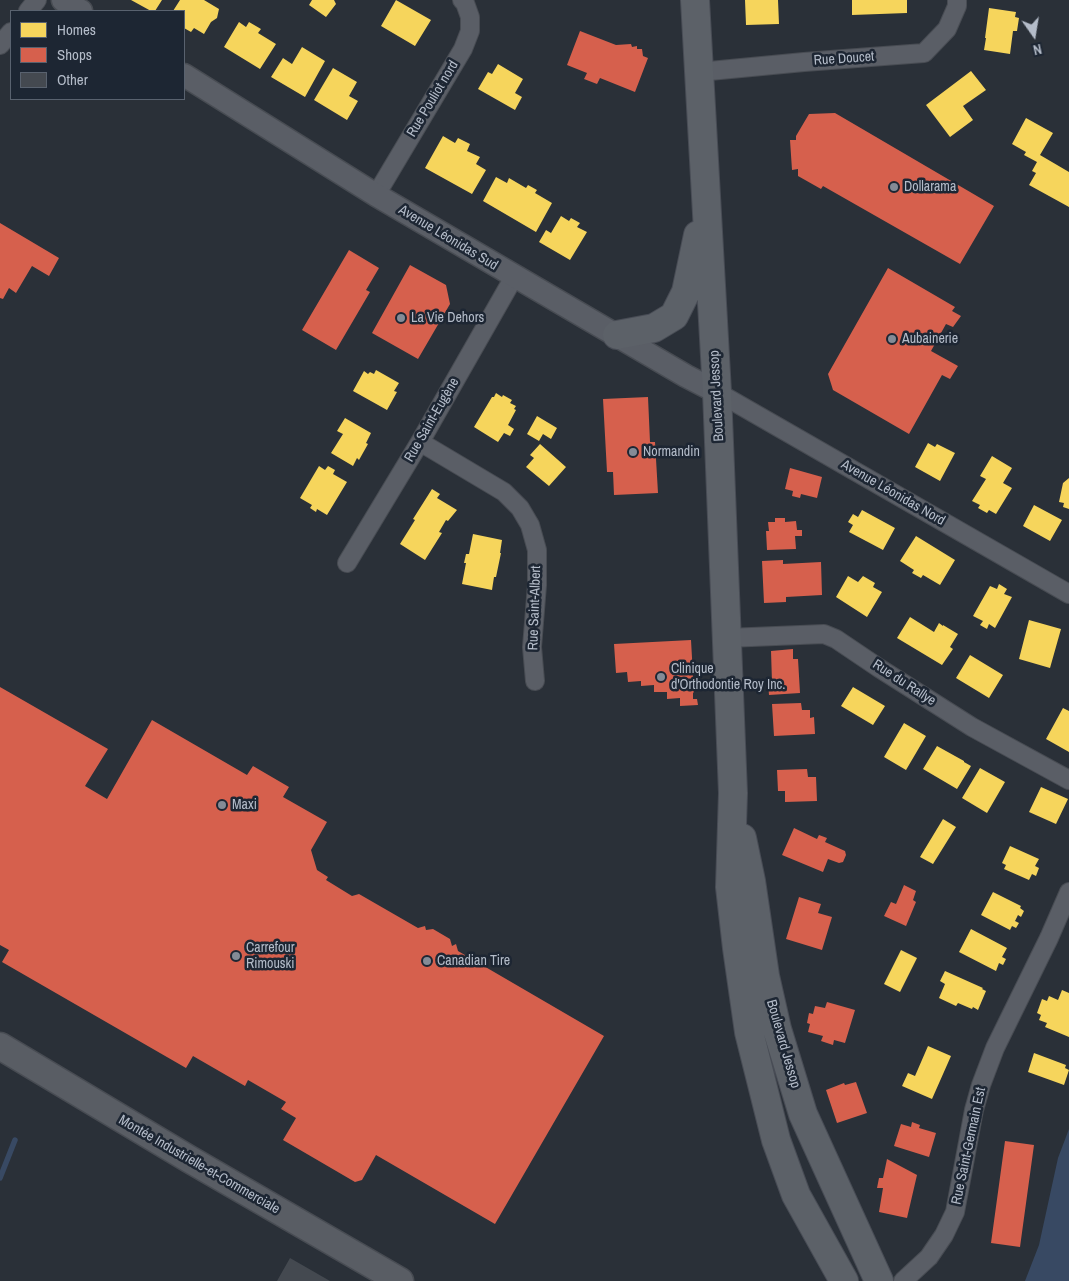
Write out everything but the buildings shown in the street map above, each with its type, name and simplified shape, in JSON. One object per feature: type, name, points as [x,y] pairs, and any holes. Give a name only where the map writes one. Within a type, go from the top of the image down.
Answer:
[{"type":"main road","name":"Boulevard Jessop","points":[[695,0],[717,392],[733,793],[730,887],[737,948],[749,1032],[776,1140],[796,1195],[844,1281]]},
{"type":"main road","points":[[617,335],[654,328],[674,316],[686,292],[706,199]]},
{"type":"main road","name":"Boulevard Jessop","points":[[733,793],[751,881],[765,976],[777,1029],[803,1114],[879,1281]]},
{"type":"main road","name":"Montée Industrielle-et-Commerciale","points":[[0,1046],[189,1159],[400,1281]]},
{"type":"street","points":[[29,10],[37,0]]},
{"type":"street","points":[[64,0],[80,10]]},
{"type":"street","name":"Rue Pouliot nord","points":[[376,196],[463,49],[470,31],[470,17],[462,0]]},
{"type":"street","name":"Rue Doucet","points":[[699,72],[924,53],[947,29],[957,6],[957,0]]},
{"type":"street","points":[[0,45],[10,33]]},
{"type":"street","name":"Avenue Léonidas Sud","points":[[185,76],[376,196],[686,376],[717,392]]},
{"type":"street","name":"Rue Saint-Eugène","points":[[347,563],[420,442],[514,277]]},
{"type":"street","name":"Avenue Léonidas Nord","points":[[717,392],[1069,594]]},
{"type":"street","name":"Rue Saint-Albert","points":[[420,442],[504,492],[520,508],[530,525],[537,550],[537,585],[532,648],[535,681]]},
{"type":"street","name":"Rue du Rallye","points":[[727,638],[824,634],[836,638],[879,668],[972,726],[1069,780]]},
{"type":"street","name":"Rue Saint-Germain Est","points":[[903,1281],[929,1257],[944,1235],[955,1212],[974,1110],[981,1085],[995,1048],[1049,938],[1069,892]]},
{"type":"water","points":[[1069,1129],[1069,1281],[1025,1281],[1039,1245],[1058,1158]]},
{"type":"waterway","points":[[0,1178],[15,1140]]},
{"type":"place","name":"Dollarama","points":[[894,187]]},
{"type":"place","name":"La Vie Dehors","points":[[401,318]]},
{"type":"place","name":"Aubainerie","points":[[892,339]]},
{"type":"place","name":"Normandin","points":[[633,452]]},
{"type":"place","name":"Clinique d'Orthodontie Roy Inc.","points":[[661,677]]},
{"type":"place","name":"Maxi","points":[[222,805]]},
{"type":"place","name":"Carrefour Rimouski","points":[[236,956]]},
{"type":"place","name":"Canadian Tire","points":[[427,961]]}]
